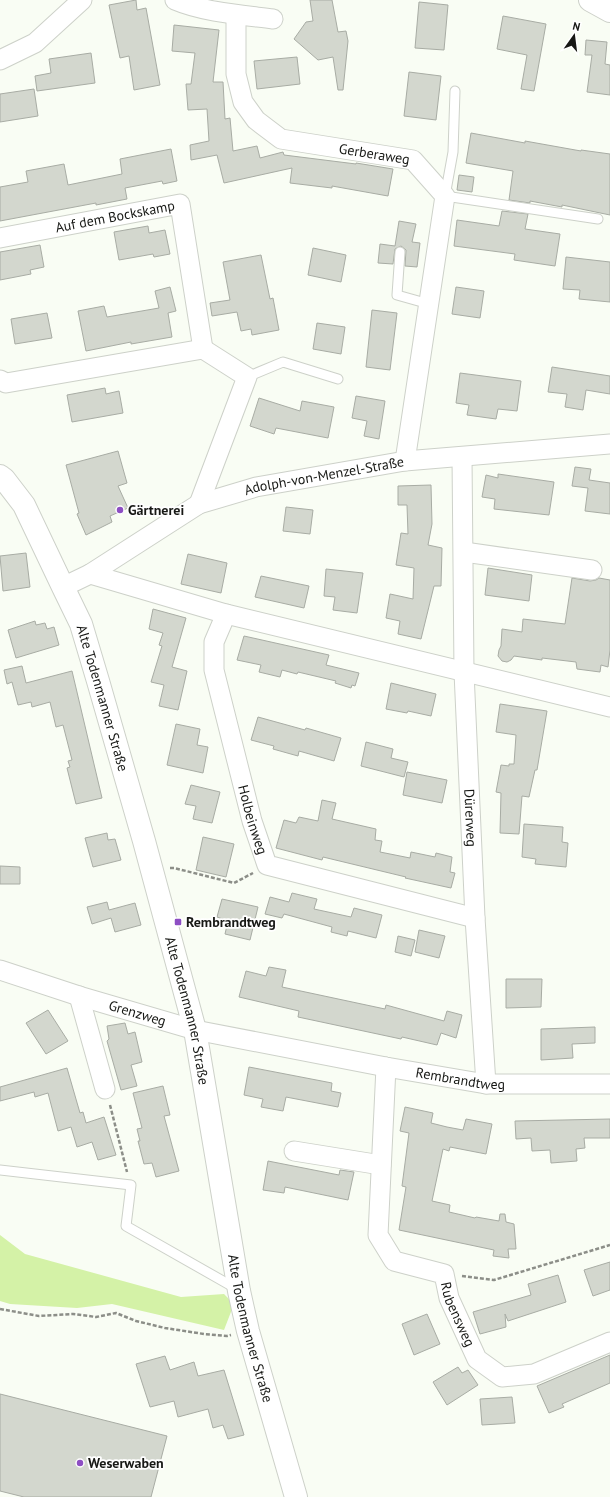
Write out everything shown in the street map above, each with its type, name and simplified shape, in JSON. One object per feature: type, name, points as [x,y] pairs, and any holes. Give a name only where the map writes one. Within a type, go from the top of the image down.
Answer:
[{"type":"street","points":[[0,60],[35,43],[82,0]]},
{"type":"street","points":[[175,0],[184,4],[236,15],[273,19]]},
{"type":"street","name":"Gerberaweg","points":[[236,15],[236,74],[244,102],[256,120],[281,139],[413,160],[445,196]]},
{"type":"street","points":[[405,461],[445,196]]},
{"type":"street","name":"Auf dem Bockskamp","points":[[0,238],[180,204],[203,349]]},
{"type":"street","points":[[0,380],[6,383],[203,349],[247,377],[199,504]]},
{"type":"street","name":"Adolph-von-Menzel-Straße","points":[[63,587],[90,574],[199,504],[256,487],[405,461],[610,444]]},
{"type":"street","name":"Dürerweg","points":[[462,457],[464,672],[475,918],[486,1084]]},
{"type":"street","name":"Alte Todenmanner Straße","points":[[0,476],[24,505],[81,624],[98,681],[152,869],[195,1030],[238,1291],[296,1497]]},
{"type":"street","points":[[464,552],[592,570]]},
{"type":"street","points":[[90,574],[226,614],[610,706]]},
{"type":"street","name":"Holbeinweg","points":[[226,614],[214,642],[214,670],[252,821],[267,865],[475,918]]},
{"type":"street","name":"Grenzweg","points":[[0,970],[79,996],[195,1030]]},
{"type":"street","points":[[79,996],[105,1089]]},
{"type":"street","name":"Rembrandtweg","points":[[195,1030],[386,1067],[486,1084],[610,1084]]},
{"type":"street","name":"Rubensweg","points":[[386,1067],[378,1235],[394,1261],[444,1274],[449,1298],[477,1359],[502,1377],[534,1374],[610,1342]]},
{"type":"street","points":[[294,1151],[381,1166]]},
{"type":"lane","points":[[455,91],[453,152],[445,196],[598,219]]},
{"type":"lane","points":[[400,252],[397,295],[429,304]]},
{"type":"lane","points":[[247,377],[282,362],[338,379]]},
{"type":"lane","points":[[0,1170],[131,1186],[126,1226],[238,1291]]},
{"type":"path","points":[[152,869],[174,868],[234,883]]},
{"type":"path","points":[[105,1089],[131,1186]]},
{"type":"path","points":[[444,1274],[494,1280],[610,1245]]},
{"type":"path","points":[[0,1308],[39,1316],[73,1314],[96,1317],[116,1313],[136,1321],[165,1328],[227,1336],[248,1330]]},
{"type":"green space","points":[[0,1235],[25,1254],[181,1297],[224,1294],[234,1304],[224,1330],[112,1304],[77,1308],[10,1304],[0,1301]]},
{"type":"building","points":[[136,0],[137,10],[146,8],[160,85],[134,90],[129,56],[120,58],[109,5]]},
{"type":"building","points":[[310,0],[332,0],[338,32],[346,31],[348,41],[343,90],[338,90],[333,57],[318,60],[294,39],[306,22],[313,21]]},
{"type":"building","points":[[419,2],[448,5],[444,50],[415,48]]},
{"type":"building","points":[[503,16],[546,24],[534,91],[521,89],[527,55],[497,49]]},
{"type":"building","points":[[174,25],[219,30],[213,82],[223,82],[225,119],[230,118],[233,151],[257,146],[260,158],[283,152],[284,155],[356,163],[393,169],[388,196],[332,186],[332,188],[290,183],[292,168],[224,183],[217,155],[191,160],[190,145],[209,141],[207,109],[188,110],[186,84],[191,84],[195,53],[172,51]]},
{"type":"building","points":[[586,40],[607,42],[605,64],[610,65],[610,95],[587,92],[592,55],[585,55]]},
{"type":"building","points":[[91,53],[95,83],[37,91],[35,76],[51,73],[49,59]]},
{"type":"building","points":[[297,57],[300,84],[257,89],[254,61]]},
{"type":"building","points":[[409,72],[441,76],[436,120],[404,116]]},
{"type":"building","points":[[34,89],[38,116],[0,122],[0,94]]},
{"type":"building","points":[[471,133],[525,143],[525,141],[581,151],[610,154],[610,215],[562,205],[562,207],[530,201],[530,203],[509,200],[513,171],[466,163]]},
{"type":"building","points":[[171,149],[177,181],[163,184],[162,181],[125,188],[127,199],[96,205],[96,203],[0,221],[0,187],[28,182],[26,171],[64,164],[68,185],[122,174],[120,159]]},
{"type":"building","points":[[459,175],[474,177],[472,192],[457,190]]},
{"type":"building","points":[[502,211],[528,214],[525,229],[560,234],[555,266],[514,260],[515,254],[454,246],[457,220],[499,226]]},
{"type":"building","points":[[399,221],[416,224],[412,242],[420,243],[417,267],[405,266],[406,250],[401,246],[395,249],[393,264],[378,263],[380,244],[395,246]]},
{"type":"building","points":[[148,226],[149,233],[165,230],[170,254],[154,257],[153,254],[119,260],[114,232]]},
{"type":"building","points":[[40,245],[44,267],[30,270],[31,274],[0,280],[0,252]]},
{"type":"building","points":[[313,248],[346,255],[341,282],[308,275]]},
{"type":"building","points":[[261,255],[270,299],[273,298],[279,330],[252,335],[251,329],[241,331],[237,312],[212,316],[210,303],[230,300],[223,262]]},
{"type":"building","points":[[566,257],[610,262],[610,302],[579,299],[580,290],[563,289]]},
{"type":"building","points":[[170,287],[176,311],[168,313],[172,337],[131,344],[131,342],[86,351],[78,311],[104,306],[107,317],[159,308],[155,291]]},
{"type":"building","points":[[456,287],[484,291],[480,318],[452,314]]},
{"type":"building","points":[[372,310],[397,313],[390,370],[366,367]]},
{"type":"building","points":[[47,313],[52,338],[15,344],[11,319]]},
{"type":"building","points":[[317,323],[345,327],[341,354],[313,349]]},
{"type":"building","points":[[552,367],[610,376],[610,394],[586,390],[583,410],[565,407],[567,394],[548,392]]},
{"type":"building","points":[[460,373],[521,381],[517,411],[498,409],[496,419],[467,415],[469,405],[456,403]]},
{"type":"building","points":[[105,388],[106,394],[119,391],[123,413],[72,422],[67,395]]},
{"type":"building","points":[[356,396],[385,401],[379,439],[364,436],[367,421],[352,418]]},
{"type":"building","points":[[259,398],[300,411],[302,401],[334,407],[328,438],[276,428],[274,434],[250,426]]},
{"type":"building","points":[[118,451],[127,483],[118,486],[128,508],[110,516],[112,522],[86,535],[77,514],[79,513],[66,465]]},
{"type":"building","points":[[575,467],[591,469],[589,480],[610,483],[610,514],[585,511],[588,488],[572,486]]},
{"type":"building","points":[[498,474],[554,482],[549,515],[494,509],[495,499],[482,497],[486,475],[498,478]]},
{"type":"building","points":[[431,485],[432,524],[428,545],[442,548],[441,586],[434,586],[421,639],[398,634],[400,621],[386,618],[390,594],[413,599],[414,568],[396,565],[401,533],[408,534],[407,505],[398,505],[398,486]]},
{"type":"building","points":[[286,507],[313,510],[310,534],[283,531]]},
{"type":"building","points":[[26,553],[30,587],[3,591],[0,556]]},
{"type":"building","points":[[188,554],[227,563],[221,593],[181,584]]},
{"type":"building","points":[[488,568],[532,575],[529,601],[485,595]]},
{"type":"building","points":[[326,569],[363,573],[357,613],[333,610],[335,597],[324,596]]},
{"type":"building","points":[[261,576],[309,586],[304,608],[255,597]]},
{"type":"building","points":[[572,578],[590,581],[599,578],[610,580],[610,650],[608,667],[601,665],[600,672],[577,669],[576,662],[542,658],[542,660],[514,656],[507,662],[502,661],[498,656],[501,646],[502,629],[522,632],[523,619],[565,624]]},
{"type":"building","points":[[153,609],[186,618],[172,667],[187,671],[178,710],[159,706],[164,685],[151,682],[162,646],[159,645],[163,633],[149,629]]},
{"type":"building","points":[[35,621],[36,625],[45,623],[47,629],[54,627],[59,645],[16,658],[8,630]]},
{"type":"building","points":[[244,636],[329,655],[326,665],[359,673],[355,686],[352,685],[351,688],[335,683],[336,681],[298,672],[297,674],[282,670],[280,677],[259,672],[261,665],[237,660]]},
{"type":"building","points":[[22,666],[26,683],[72,671],[102,798],[76,804],[67,768],[70,767],[68,761],[72,760],[63,725],[56,727],[50,702],[32,707],[31,702],[18,705],[12,682],[7,684],[4,670]]},
{"type":"building","points":[[391,683],[436,694],[431,716],[408,711],[407,713],[386,709]]},
{"type":"building","points":[[500,704],[547,711],[537,770],[535,770],[529,797],[522,796],[519,834],[500,833],[501,793],[496,792],[501,765],[509,766],[509,764],[514,764],[516,735],[496,732]]},
{"type":"building","points":[[258,717],[341,738],[334,761],[299,751],[298,756],[273,749],[274,746],[251,740]]},
{"type":"building","points":[[176,724],[200,729],[197,745],[208,747],[203,773],[167,765]]},
{"type":"building","points":[[366,742],[393,749],[391,758],[408,762],[404,777],[361,766]]},
{"type":"building","points":[[407,772],[447,780],[442,803],[403,795]]},
{"type":"building","points":[[191,785],[220,792],[212,823],[193,819],[196,806],[185,804]]},
{"type":"building","points":[[322,800],[336,803],[332,819],[376,829],[375,840],[382,841],[380,852],[410,858],[411,852],[435,857],[436,853],[452,857],[450,872],[455,873],[451,888],[323,857],[322,860],[276,848],[284,820],[296,823],[299,817],[318,821]]},
{"type":"building","points":[[524,824],[563,827],[562,842],[568,843],[566,867],[535,864],[536,859],[522,857]]},
{"type":"building","points":[[107,833],[108,840],[115,839],[121,860],[93,867],[85,838]]},
{"type":"building","points":[[203,837],[234,844],[226,877],[196,870]]},
{"type":"building","points":[[0,866],[20,867],[20,884],[0,884]]},
{"type":"building","points":[[292,893],[317,899],[314,909],[351,917],[354,908],[382,915],[376,938],[348,931],[347,936],[331,932],[332,927],[284,914],[282,918],[265,914],[270,897],[289,902]]},
{"type":"building","points":[[222,899],[258,907],[250,940],[225,934],[228,921],[217,917]]},
{"type":"building","points":[[107,902],[109,910],[135,903],[141,925],[115,932],[111,918],[92,924],[87,907]]},
{"type":"building","points":[[419,930],[445,936],[439,958],[415,952]]},
{"type":"building","points":[[398,936],[415,940],[411,956],[395,952]]},
{"type":"building","points":[[269,967],[286,970],[282,987],[385,1009],[386,1005],[444,1021],[447,1011],[462,1015],[456,1038],[441,1033],[437,1045],[402,1037],[401,1039],[298,1017],[299,1011],[239,997],[246,971],[266,976]]},
{"type":"building","points":[[506,979],[542,979],[541,1007],[506,1008]]},
{"type":"building","points":[[48,1010],[68,1041],[46,1054],[26,1023]]},
{"type":"building","points":[[125,1023],[128,1034],[135,1032],[142,1062],[131,1065],[137,1086],[121,1090],[107,1041],[109,1039],[107,1026]]},
{"type":"building","points":[[595,1027],[595,1043],[572,1044],[573,1058],[541,1060],[541,1029]]},
{"type":"building","points":[[249,1067],[332,1083],[331,1091],[341,1093],[338,1107],[286,1097],[283,1111],[261,1107],[263,1099],[244,1095]]},
{"type":"building","points":[[67,1068],[80,1113],[83,1112],[86,1123],[104,1117],[116,1155],[98,1160],[92,1142],[77,1147],[71,1127],[58,1131],[48,1093],[35,1097],[34,1092],[0,1101],[0,1087]]},
{"type":"building","points":[[163,1086],[170,1115],[164,1116],[179,1171],[156,1177],[152,1163],[144,1164],[138,1141],[140,1141],[137,1129],[142,1128],[133,1093]]},
{"type":"building","points":[[405,1107],[433,1113],[431,1123],[447,1127],[463,1130],[466,1119],[492,1124],[486,1154],[450,1147],[449,1151],[443,1149],[432,1201],[450,1205],[449,1212],[475,1218],[499,1221],[500,1214],[505,1214],[506,1222],[514,1224],[516,1249],[508,1249],[509,1258],[493,1256],[494,1250],[399,1230],[406,1187],[402,1186],[409,1133],[400,1131]]},
{"type":"building","points":[[610,1119],[610,1138],[584,1138],[585,1148],[576,1149],[577,1161],[551,1163],[550,1150],[532,1151],[531,1138],[516,1139],[515,1121]]},
{"type":"building","points":[[268,1161],[339,1175],[340,1170],[354,1172],[348,1200],[285,1187],[284,1193],[263,1190]]},
{"type":"building","points":[[610,1262],[610,1290],[593,1296],[584,1270]]},
{"type":"building","points":[[558,1275],[566,1302],[508,1321],[505,1314],[506,1327],[480,1334],[473,1312],[531,1295],[528,1284]]},
{"type":"building","points":[[427,1314],[440,1344],[414,1355],[402,1324]]},
{"type":"building","points":[[610,1355],[610,1383],[562,1404],[564,1407],[549,1413],[537,1386]]},
{"type":"building","points":[[165,1356],[170,1370],[194,1362],[198,1376],[224,1370],[244,1435],[228,1439],[223,1425],[213,1428],[208,1409],[178,1417],[174,1401],[150,1407],[136,1364]]},
{"type":"building","points":[[458,1367],[462,1373],[468,1370],[478,1385],[447,1405],[433,1382]]},
{"type":"building","name":"Weserwaben","points":[[0,1394],[167,1436],[151,1497],[24,1497],[0,1491]]},
{"type":"building","points":[[512,1397],[515,1423],[482,1425],[480,1399]]},
{"type":"place","name":"Gärtnerei","points":[[120,510]]},
{"type":"place","name":"Rembrandtweg","points":[[178,922]]},
{"type":"place","name":"Weserwaben","points":[[80,1463]]}]
